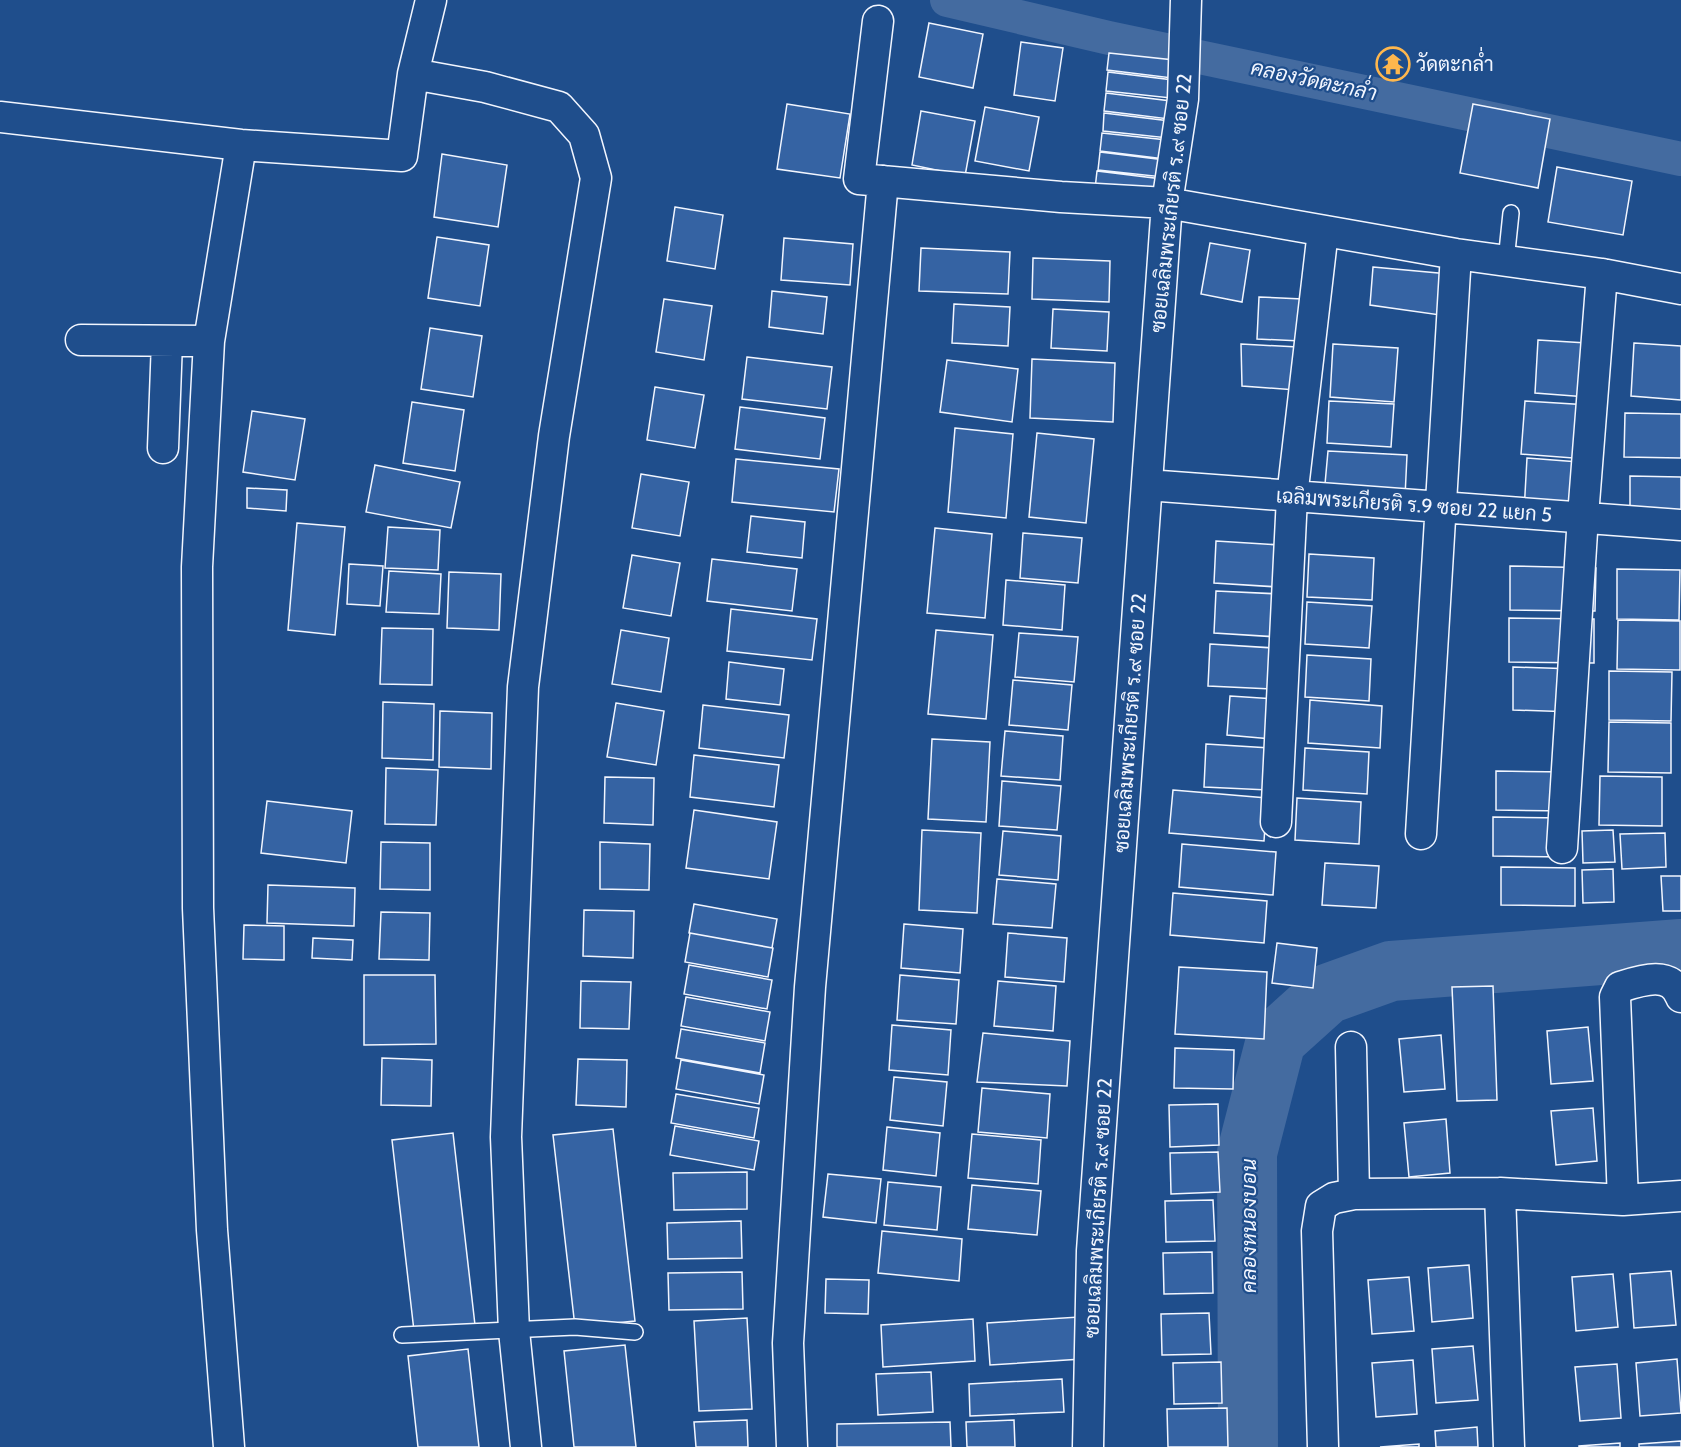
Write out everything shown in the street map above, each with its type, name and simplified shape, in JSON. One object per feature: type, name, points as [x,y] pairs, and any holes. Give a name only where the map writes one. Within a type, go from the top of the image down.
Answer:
[{"type":"street","points":[[0,117],[241,145],[402,156],[413,74],[431,0]]},
{"type":"street","name":"ซอยเฉลิมพระเกียรติ ร.๙ ซอย 22","points":[[1088,1447],[1092,1251],[1167,203],[1183,99],[1186,0]]},
{"type":"street","points":[[878,21],[859,179],[1061,197],[1167,203],[1456,254],[1602,274],[1681,290]]},
{"type":"street","points":[[413,74],[485,87],[559,107],[584,135],[596,178],[554,436],[523,687],[506,1137],[514,1331],[526,1447]]},
{"type":"street","points":[[229,1447],[212,1230],[198,908],[197,567],[209,341],[241,145]]},
{"type":"street","points":[[792,1447],[788,1343],[810,987],[883,181]]},
{"type":"street","points":[[1276,822],[1292,497],[1323,231]]},
{"type":"street","points":[[1421,834],[1456,254]]},
{"type":"street","points":[[1562,848],[1583,516],[1602,274]]},
{"type":"street","points":[[81,340],[209,341]]},
{"type":"street","points":[[163,448],[167,341]]},
{"type":"street","name":"เฉลิมพระเกียรติ ร.9 ซอย 22 แยก 5","points":[[1147,485],[1681,525]]},
{"type":"street","points":[[1623,1200],[1615,997],[1620,987],[1643,980],[1659,980],[1669,981],[1677,986],[1681,997]]},
{"type":"street","points":[[1351,1047],[1354,1194]]},
{"type":"street","points":[[1500,1193],[1509,1447]]},
{"type":"street","points":[[1323,1447],[1317,1215],[1321,1206],[1334,1198],[1354,1194],[1500,1193],[1623,1200],[1681,1196]]},
{"type":"lane","points":[[1506,261],[1511,213]]},
{"type":"lane","points":[[402,1335],[575,1327],[634,1332]]},
{"type":"building","points":[[929,23],[983,34],[973,88],[919,77]]},
{"type":"building","points":[[1021,42],[1063,48],[1055,101],[1014,95]]},
{"type":"building","points":[[1109,53],[1174,60],[1172,78],[1107,70]]},
{"type":"building","points":[[1108,72],[1173,80],[1171,98],[1106,91]]},
{"type":"building","points":[[1106,93],[1171,101],[1169,119],[1104,111]]},
{"type":"building","points":[[787,104],[850,114],[840,178],[777,169]]},
{"type":"building","points":[[1473,104],[1550,119],[1538,188],[1460,173]]},
{"type":"building","points":[[985,107],[1039,117],[1029,171],[975,161]]},
{"type":"building","points":[[921,111],[975,121],[965,176],[912,165]]},
{"type":"building","points":[[1104,113],[1170,121],[1168,138],[1103,131]]},
{"type":"building","points":[[1102,133],[1167,140],[1165,159],[1100,151]]},
{"type":"building","points":[[1100,152],[1165,160],[1163,177],[1098,170]]},
{"type":"building","points":[[442,154],[507,165],[498,227],[434,217]]},
{"type":"building","points":[[1557,167],[1632,181],[1623,235],[1548,222]]},
{"type":"building","points":[[1097,171],[1162,179],[1160,197],[1095,189]]},
{"type":"building","points":[[675,207],[723,215],[715,269],[667,261]]},
{"type":"building","points":[[437,237],[489,245],[480,306],[428,298]]},
{"type":"building","points":[[784,238],[853,244],[850,285],[781,280]]},
{"type":"building","points":[[1210,243],[1250,250],[1242,302],[1201,294]]},
{"type":"building","points":[[921,248],[1010,252],[1008,294],[919,291]]},
{"type":"building","points":[[1033,258],[1110,261],[1109,302],[1032,299]]},
{"type":"building","points":[[1373,267],[1449,274],[1447,316],[1370,305]]},
{"type":"building","points":[[772,291],[827,297],[823,334],[769,327]]},
{"type":"building","points":[[1259,297],[1324,300],[1321,342],[1257,339]]},
{"type":"building","points":[[664,299],[712,306],[704,360],[656,352]]},
{"type":"building","points":[[954,304],[1010,307],[1008,346],[952,343]]},
{"type":"building","points":[[1053,309],[1109,312],[1107,351],[1051,348]]},
{"type":"building","points":[[430,328],[482,336],[473,397],[421,389]]},
{"type":"building","points":[[1538,340],[1603,344],[1600,398],[1535,393]]},
{"type":"building","points":[[1634,343],[1681,346],[1681,400],[1631,396]]},
{"type":"building","points":[[1241,344],[1298,347],[1296,390],[1242,386]]},
{"type":"building","points":[[1333,344],[1398,348],[1394,402],[1330,397]]},
{"type":"building","points":[[747,357],[832,367],[827,409],[742,399]]},
{"type":"building","points":[[1032,359],[1115,363],[1113,422],[1030,418]]},
{"type":"building","points":[[947,360],[1018,369],[1012,422],[940,412]]},
{"type":"building","points":[[655,387],[704,395],[695,448],[647,440]]},
{"type":"building","points":[[1329,401],[1394,404],[1391,447],[1327,443]]},
{"type":"building","points":[[1525,401],[1589,405],[1586,459],[1521,454]]},
{"type":"building","points":[[412,402],[464,410],[455,471],[403,463]]},
{"type":"building","points":[[740,407],[825,418],[820,459],[735,449]]},
{"type":"building","points":[[252,411],[305,419],[295,480],[243,472]]},
{"type":"building","points":[[1625,413],[1681,414],[1681,458],[1624,457]]},
{"type":"building","points":[[955,428],[1013,434],[1006,518],[948,512]]},
{"type":"building","points":[[1037,433],[1094,439],[1086,523],[1029,517]]},
{"type":"building","points":[[1328,451],[1407,455],[1405,497],[1324,495]]},
{"type":"building","points":[[1527,458],[1592,463],[1589,516],[1524,512]]},
{"type":"building","points":[[736,459],[839,469],[834,512],[732,502]]},
{"type":"building","points":[[375,465],[460,482],[451,528],[366,512]]},
{"type":"building","points":[[641,474],[689,482],[680,536],[632,528]]},
{"type":"building","points":[[1630,476],[1681,477],[1681,521],[1630,520]]},
{"type":"building","points":[[247,488],[287,490],[286,511],[247,508]]},
{"type":"building","points":[[751,516],[805,522],[802,558],[747,552]]},
{"type":"building","points":[[297,523],[345,527],[335,635],[288,630]]},
{"type":"building","points":[[388,527],[440,530],[438,570],[385,568]]},
{"type":"building","points":[[935,528],[992,534],[985,618],[927,613]]},
{"type":"building","points":[[1023,533],[1082,538],[1078,583],[1020,578]]},
{"type":"building","points":[[1216,541],[1280,545],[1278,587],[1214,583]]},
{"type":"building","points":[[1309,554],[1374,558],[1372,600],[1307,597]]},
{"type":"building","points":[[632,555],[680,563],[671,616],[623,608]]},
{"type":"building","points":[[712,559],[797,569],[792,611],[707,601]]},
{"type":"building","points":[[349,564],[383,566],[380,606],[347,604]]},
{"type":"building","points":[[1510,566],[1596,568],[1595,611],[1510,610]]},
{"type":"building","points":[[1617,569],[1680,570],[1679,620],[1617,619]]},
{"type":"building","points":[[389,571],[441,574],[439,614],[386,612]]},
{"type":"building","points":[[449,572],[501,574],[499,630],[447,628]]},
{"type":"building","points":[[1006,580],[1065,585],[1062,630],[1003,625]]},
{"type":"building","points":[[1216,591],[1280,594],[1278,637],[1214,633]]},
{"type":"building","points":[[1307,602],[1372,606],[1369,648],[1305,644]]},
{"type":"building","points":[[731,609],[817,619],[812,660],[727,651]]},
{"type":"building","points":[[1509,618],[1594,619],[1594,663],[1509,662]]},
{"type":"building","points":[[1618,620],[1680,621],[1680,670],[1617,669]]},
{"type":"building","points":[[382,628],[433,629],[432,685],[380,684]]},
{"type":"building","points":[[621,630],[669,638],[661,692],[612,684]]},
{"type":"building","points":[[936,630],[993,635],[986,719],[928,714]]},
{"type":"building","points":[[1019,633],[1078,637],[1074,682],[1015,677]]},
{"type":"building","points":[[1210,644],[1274,648],[1272,689],[1208,686]]},
{"type":"building","points":[[1307,655],[1371,659],[1369,701],[1305,697]]},
{"type":"building","points":[[729,662],[784,669],[780,705],[726,699]]},
{"type":"building","points":[[1513,667],[1575,669],[1574,712],[1513,710]]},
{"type":"building","points":[[1609,671],[1672,672],[1671,721],[1609,720]]},
{"type":"building","points":[[1013,680],[1072,685],[1068,730],[1009,725]]},
{"type":"building","points":[[1230,696],[1274,699],[1272,739],[1227,735]]},
{"type":"building","points":[[1310,700],[1382,706],[1380,748],[1308,743]]},
{"type":"building","points":[[383,702],[434,704],[433,760],[382,758]]},
{"type":"building","points":[[616,703],[664,711],[656,765],[607,757]]},
{"type":"building","points":[[703,705],[789,715],[784,758],[699,748]]},
{"type":"building","points":[[440,711],[492,713],[491,769],[439,767]]},
{"type":"building","points":[[1609,722],[1671,723],[1671,773],[1608,772]]},
{"type":"building","points":[[1005,731],[1063,736],[1060,780],[1001,776]]},
{"type":"building","points":[[932,739],[990,742],[986,822],[928,819]]},
{"type":"building","points":[[1206,744],[1270,748],[1268,790],[1204,787]]},
{"type":"building","points":[[1305,748],[1369,752],[1367,794],[1303,790]]},
{"type":"building","points":[[694,755],[779,765],[774,807],[690,797]]},
{"type":"building","points":[[386,768],[438,770],[436,825],[385,824]]},
{"type":"building","points":[[1496,771],[1569,772],[1569,811],[1496,810]]},
{"type":"building","points":[[1600,776],[1662,777],[1662,826],[1599,825]]},
{"type":"building","points":[[605,777],[654,778],[653,825],[604,823]]},
{"type":"building","points":[[1002,781],[1061,786],[1057,830],[999,826]]},
{"type":"building","points":[[1173,790],[1267,798],[1264,841],[1169,833]]},
{"type":"building","points":[[1297,798],[1361,802],[1359,844],[1295,840]]},
{"type":"building","points":[[267,801],[352,811],[346,863],[261,853]]},
{"type":"building","points":[[694,810],[777,822],[769,879],[686,868]]},
{"type":"building","points":[[1493,817],[1567,818],[1567,857],[1493,856]]},
{"type":"building","points":[[922,830],[981,833],[977,913],[919,910]]},
{"type":"building","points":[[1613,830],[1615,862],[1583,863],[1582,831]]},
{"type":"building","points":[[1003,831],[1061,836],[1058,880],[999,875]]},
{"type":"building","points":[[1665,833],[1666,867],[1622,869],[1620,834]]},
{"type":"building","points":[[381,842],[430,843],[430,890],[380,889]]},
{"type":"building","points":[[600,842],[650,844],[649,890],[600,889]]},
{"type":"building","points":[[1182,844],[1276,852],[1273,895],[1179,887]]},
{"type":"building","points":[[1325,863],[1379,866],[1376,908],[1322,905]]},
{"type":"building","points":[[1501,867],[1575,868],[1575,906],[1501,905]]},
{"type":"building","points":[[1613,869],[1614,902],[1583,903],[1582,870]]},
{"type":"building","points":[[1661,876],[1681,876],[1681,911],[1663,911]]},
{"type":"building","points":[[997,879],[1056,884],[1052,928],[993,924]]},
{"type":"building","points":[[268,885],[355,888],[354,926],[267,923]]},
{"type":"building","points":[[1173,893],[1267,901],[1264,943],[1170,935]]},
{"type":"building","points":[[694,904],[777,919],[772,948],[689,933]]},
{"type":"building","points":[[584,910],[634,911],[633,958],[583,956]]},
{"type":"building","points":[[381,912],[430,913],[429,960],[379,959]]},
{"type":"building","points":[[904,924],[963,929],[960,973],[901,968]]},
{"type":"building","points":[[244,925],[284,926],[284,960],[243,959]]},
{"type":"building","points":[[690,933],[773,948],[768,977],[685,962]]},
{"type":"building","points":[[1008,933],[1067,938],[1064,982],[1005,977]]},
{"type":"building","points":[[313,938],[353,940],[352,960],[312,958]]},
{"type":"building","points":[[1277,943],[1317,948],[1313,988],[1272,983]]},
{"type":"building","points":[[689,965],[772,980],[767,1009],[684,994]]},
{"type":"building","points":[[1179,967],[1267,972],[1264,1039],[1175,1034]]},
{"type":"building","points":[[364,975],[435,975],[436,1044],[364,1045]]},
{"type":"building","points":[[900,975],[959,980],[956,1024],[897,1020]]},
{"type":"building","points":[[581,981],[631,982],[629,1029],[580,1028]]},
{"type":"building","points":[[998,981],[1056,986],[1053,1031],[994,1026]]},
{"type":"building","points":[[1493,986],[1497,1100],[1457,1101],[1452,987]]},
{"type":"building","points":[[686,997],[770,1012],[765,1041],[681,1026]]},
{"type":"building","points":[[892,1025],[951,1030],[948,1075],[889,1070]]},
{"type":"building","points":[[1588,1027],[1593,1081],[1551,1084],[1547,1031]]},
{"type":"building","points":[[681,1029],[765,1043],[760,1073],[676,1058]]},
{"type":"building","points":[[983,1033],[1070,1041],[1067,1086],[977,1082]]},
{"type":"building","points":[[1441,1035],[1445,1089],[1404,1092],[1399,1039]]},
{"type":"building","points":[[1175,1048],[1234,1050],[1233,1089],[1174,1088]]},
{"type":"building","points":[[382,1058],[432,1060],[431,1106],[381,1105]]},
{"type":"building","points":[[578,1059],[627,1060],[626,1107],[576,1105]]},
{"type":"building","points":[[681,1060],[764,1075],[759,1104],[676,1089]]},
{"type":"building","points":[[894,1077],[947,1082],[943,1126],[890,1120]]},
{"type":"building","points":[[982,1088],[1050,1094],[1047,1138],[978,1132]]},
{"type":"building","points":[[676,1094],[759,1108],[754,1138],[671,1123]]},
{"type":"building","points":[[1218,1104],[1219,1145],[1170,1147],[1169,1105]]},
{"type":"building","points":[[1593,1108],[1597,1161],[1556,1165],[1551,1111]]},
{"type":"building","points":[[1446,1119],[1450,1173],[1409,1177],[1404,1123]]},
{"type":"building","points":[[675,1126],[759,1141],[754,1170],[670,1155]]},
{"type":"building","points":[[887,1127],[940,1133],[936,1176],[883,1170]]},
{"type":"building","points":[[613,1129],[635,1321],[575,1327],[553,1135]]},
{"type":"building","points":[[453,1133],[475,1325],[414,1331],[392,1140]]},
{"type":"building","points":[[972,1134],[1041,1140],[1038,1184],[968,1178]]},
{"type":"building","points":[[1218,1152],[1220,1192],[1171,1194],[1170,1153]]},
{"type":"building","points":[[747,1172],[747,1209],[674,1210],[673,1173]]},
{"type":"building","points":[[828,1174],[881,1179],[876,1223],[823,1217]]},
{"type":"building","points":[[888,1182],[941,1187],[937,1230],[884,1225]]},
{"type":"building","points":[[972,1185],[1041,1191],[1037,1235],[968,1229]]},
{"type":"building","points":[[1213,1200],[1215,1241],[1166,1242],[1165,1201]]},
{"type":"building","points":[[741,1221],[742,1258],[668,1259],[667,1223]]},
{"type":"building","points":[[882,1231],[962,1239],[959,1281],[878,1273]]},
{"type":"building","points":[[1212,1252],[1213,1293],[1164,1294],[1163,1253]]},
{"type":"building","points":[[1469,1265],[1473,1318],[1432,1322],[1428,1268]]},
{"type":"building","points":[[1671,1271],[1676,1325],[1634,1328],[1630,1274]]},
{"type":"building","points":[[742,1272],[743,1309],[669,1310],[668,1273]]},
{"type":"building","points":[[1613,1274],[1618,1327],[1576,1331],[1572,1277]]},
{"type":"building","points":[[1409,1277],[1414,1331],[1372,1334],[1368,1280]]},
{"type":"building","points":[[826,1279],[869,1280],[868,1314],[825,1313]]},
{"type":"building","points":[[1209,1313],[1211,1354],[1162,1355],[1161,1314]]},
{"type":"building","points":[[1079,1317],[1082,1359],[990,1365],[987,1323]]},
{"type":"building","points":[[747,1318],[752,1409],[699,1411],[694,1321]]},
{"type":"building","points":[[973,1319],[975,1361],[883,1367],[881,1325]]},
{"type":"building","points":[[625,1345],[636,1447],[574,1447],[564,1351]]},
{"type":"building","points":[[1473,1346],[1478,1400],[1436,1403],[1432,1349]]},
{"type":"building","points":[[468,1349],[479,1447],[418,1447],[408,1356]]},
{"type":"building","points":[[1677,1359],[1681,1413],[1640,1416],[1636,1363]]},
{"type":"building","points":[[1413,1360],[1417,1414],[1376,1417],[1372,1363]]},
{"type":"building","points":[[1221,1362],[1222,1403],[1174,1404],[1173,1363]]},
{"type":"building","points":[[1617,1364],[1621,1418],[1580,1421],[1575,1367]]},
{"type":"building","points":[[931,1372],[933,1412],[878,1415],[876,1374]]},
{"type":"building","points":[[1062,1379],[1064,1412],[970,1416],[969,1384]]},
{"type":"building","points":[[1227,1408],[1228,1447],[1168,1447],[1167,1409]]},
{"type":"building","points":[[747,1420],[748,1447],[696,1447],[694,1422]]},
{"type":"building","points":[[1014,1420],[1015,1447],[967,1447],[966,1422]]},
{"type":"building","points":[[950,1422],[951,1447],[837,1447],[837,1424]]},
{"type":"building","points":[[1477,1427],[1478,1447],[1436,1447],[1435,1431]]},
{"type":"building","points":[[1681,1441],[1681,1447],[1639,1447],[1639,1444]]},
{"type":"building","points":[[1620,1443],[1620,1447],[1579,1447],[1579,1446]]},
{"type":"building","points":[[1419,1444],[1419,1447],[1380,1447]]},
{"type":"waterway","name":"คลองวัดตะกล่ำ","points":[[947,0],[1109,38],[1681,159]]},
{"type":"waterway","name":"คลองหนองบอน","points":[[1248,1447],[1247,1153],[1276,1040],[1327,994],[1391,971],[1681,949]]},
{"type":"place","name":"วัดตะกล่ำ","points":[[1393,64]]}]
